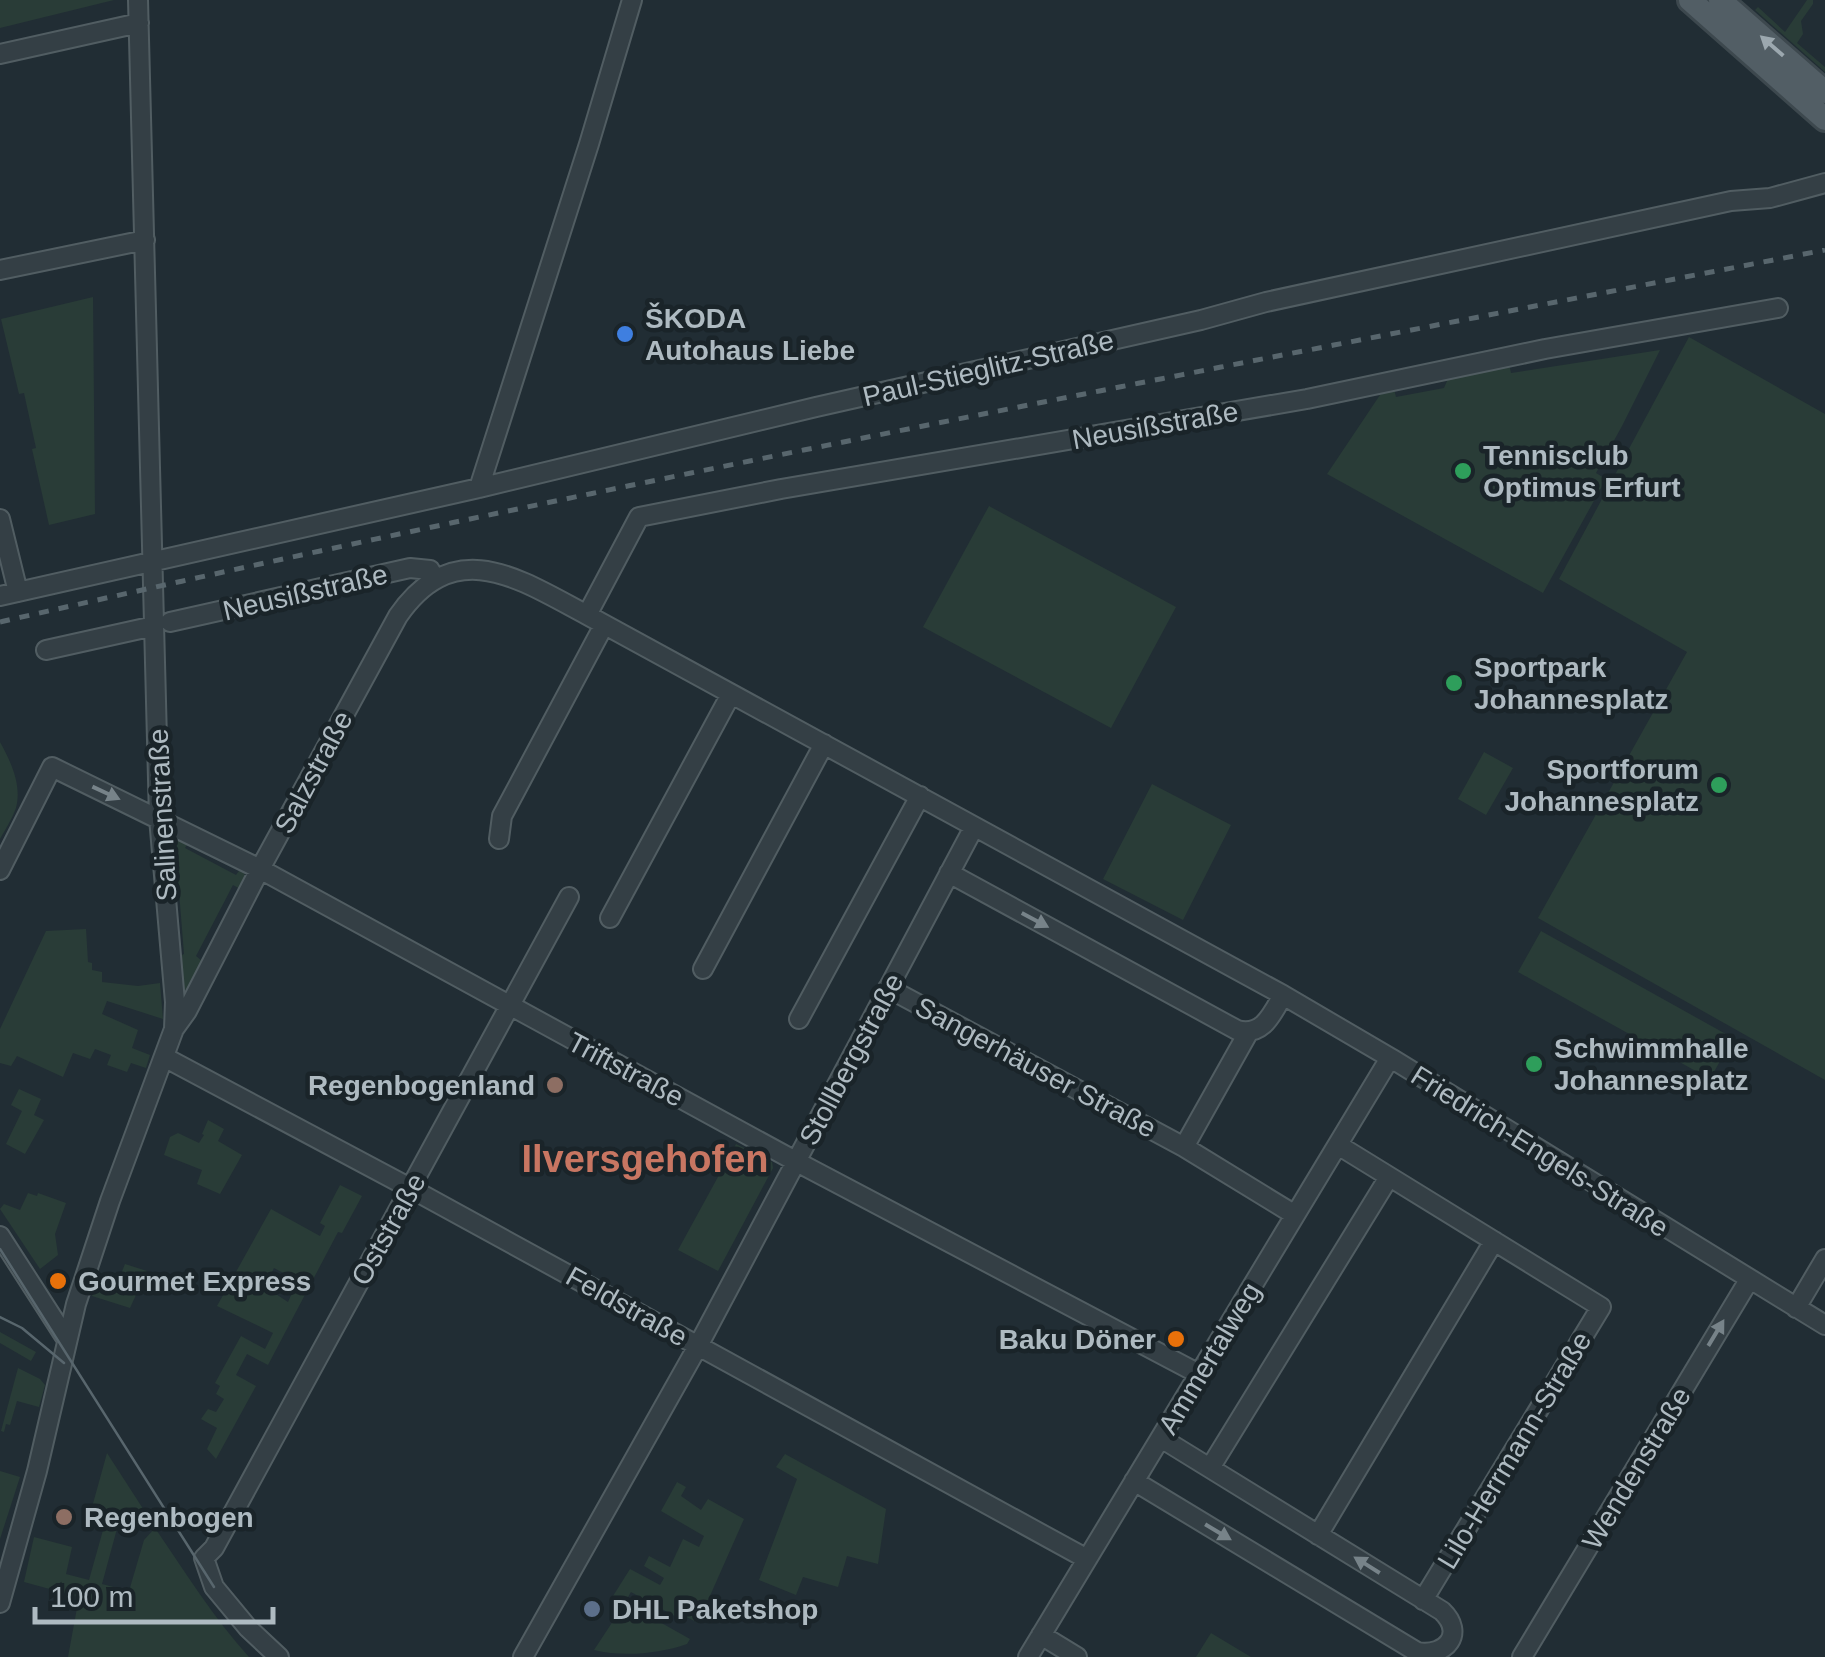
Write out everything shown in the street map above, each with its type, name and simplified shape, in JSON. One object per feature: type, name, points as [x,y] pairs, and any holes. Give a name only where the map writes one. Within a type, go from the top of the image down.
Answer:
[{"type":"main road","points":[[1690,0],[1825,119]]},
{"type":"main road","points":[[1720,0],[1825,92]]},
{"type":"street","name":"Salinenstraße","points":[[0,1603],[37,1471],[76,1304],[174,1029],[159,818],[162,624],[153,561],[138,0]]},
{"type":"street","points":[[479,488],[632,0]]},
{"type":"street","points":[[0,54],[138,23]]},
{"type":"street","name":"Paul-Stieglitz-Straße","points":[[9,594],[479,488],[1266,302],[1731,201],[1770,198],[1825,183]]},
{"type":"street","points":[[0,270],[145,240]]},
{"type":"street","name":"Neusißstraße","points":[[586,615],[639,517],[1306,400],[1545,350],[1778,308]]},
{"type":"street","points":[[0,518],[9,594]]},
{"type":"street","name":"Neusißstraße","points":[[46,650],[410,568],[430,570],[435,579]]},
{"type":"street","name":"Friedrich-Engels-Straße","points":[[435,579],[468,570],[496,572],[515,577],[586,615],[1284,995],[1825,1325]]},
{"type":"street","name":"Salzstraße","points":[[174,1029],[187,1012],[398,616],[412,596],[435,579]]},
{"type":"street","points":[[500,839],[502,816],[604,625]]},
{"type":"street","points":[[610,918],[730,694]]},
{"type":"street","points":[[704,969],[824,744]]},
{"type":"street","name":"Triftstraße","points":[[0,870],[52,768],[260,869],[797,1162],[1199,1374]]},
{"type":"street","points":[[799,1020],[920,796]]},
{"type":"street","name":"Stollbergstraße","points":[[523,1657],[698,1346],[974,827]]},
{"type":"street","points":[[949,873],[1237,1030],[1248,1033],[1266,1025],[1284,995]]},
{"type":"street","name":"Oststraße","points":[[279,1657],[248,1628],[214,1586],[204,1558],[214,1548],[570,897]]},
{"type":"street","name":"Sangerhäuser Straße","points":[[888,988],[1184,1146],[1295,1216]]},
{"type":"street","name":"Sangerhäuser Straße","points":[[1184,1146],[1248,1033]]},
{"type":"street","name":"Feldstraße","points":[[164,1057],[1087,1559]]},
{"type":"street","name":"Ammertalweg","points":[[1028,1657],[1390,1058]]},
{"type":"street","name":"Lilo-Herrmann-Straße","points":[[1338,1145],[1601,1306],[1423,1600]]},
{"type":"street","points":[[1210,1468],[1389,1177]]},
{"type":"street","points":[[0,1236],[67,1340]]},
{"type":"street","points":[[1318,1534],[1494,1241]]},
{"type":"street","points":[[1796,1308],[1825,1259]]},
{"type":"street","name":"Wendenstraße","points":[[1522,1657],[1750,1280]]},
{"type":"street","name":"Lilo-Herrmann-Straße","points":[[1134,1481],[1416,1652],[1438,1654],[1450,1644],[1453,1630],[1447,1616],[1161,1438]]},
{"type":"street","points":[[1041,1635],[1070,1653]]},
{"type":"green space","points":[[0,0],[114,0],[0,28]]},
{"type":"green space","points":[[1807,0],[1813,0],[1813,4],[1801,21],[1803,34],[1797,43],[1825,67],[1825,72],[1755,10],[1758,7],[1785,32]]},
{"type":"green space","points":[[93,297],[95,514],[49,525],[24,393],[19,394],[1,319]]},
{"type":"green space","name":"Sportforum Johannesplatz","points":[[1689,337],[1825,414],[1825,1080],[1538,918],[1687,652],[1559,579]]},
{"type":"green space","name":"Tennisclub Optimus Erfurt","points":[[1660,350],[1596,473],[1606,479],[1543,593],[1327,474],[1386,386],[1393,385],[1396,397],[1444,388],[1450,374],[1509,364],[1511,373]]},
{"type":"green space","points":[[989,506],[1176,607],[1111,728],[923,627]]},
{"type":"green space","points":[[0,742],[18,791],[16,808],[0,839]]},
{"type":"green space","points":[[1484,752],[1513,768],[1486,815],[1458,799]]},
{"type":"green space","points":[[1152,784],[1231,825],[1183,920],[1103,879]]},
{"type":"green space","points":[[178,837],[190,840],[185,848],[236,875],[241,868],[246,877],[240,889],[233,885],[196,956],[202,961],[186,990],[180,956],[184,954],[176,854],[170,848]]},
{"type":"green space","points":[[86,929],[88,962],[92,963],[92,970],[102,972],[102,982],[138,986],[160,983],[163,1019],[107,1001],[102,1014],[138,1030],[132,1048],[150,1055],[146,1068],[131,1063],[127,1072],[107,1065],[111,1055],[95,1049],[90,1059],[73,1053],[63,1077],[17,1056],[11,1066],[0,1063],[0,1029],[46,931]]},
{"type":"green space","points":[[1541,931],[1733,1038],[1710,1079],[1518,972]]},
{"type":"green space","points":[[19,1089],[41,1099],[34,1115],[44,1120],[25,1154],[6,1144],[22,1111],[11,1105]]},
{"type":"green space","points":[[208,1120],[224,1129],[218,1141],[242,1155],[220,1194],[197,1184],[202,1170],[164,1155],[170,1137],[178,1133],[199,1143]]},
{"type":"green space","points":[[736,1144],[772,1162],[773,1168],[718,1271],[678,1250]]},
{"type":"green space","points":[[340,1185],[362,1196],[342,1233],[338,1232],[268,1365],[247,1354],[236,1375],[256,1386],[216,1459],[207,1449],[217,1428],[201,1419],[208,1409],[216,1412],[224,1399],[216,1394],[220,1386],[215,1383],[241,1336],[265,1349],[273,1333],[217,1306],[271,1209],[320,1236],[325,1226],[320,1223]],"holes":[[[274,1268],[302,1283],[288,1302],[265,1287]]]},
{"type":"green space","points":[[28,1193],[66,1203],[55,1234],[58,1255],[40,1269],[0,1209],[4,1204],[20,1210]]},
{"type":"green space","points":[[125,1264],[147,1271],[130,1308],[92,1296],[95,1283],[115,1289]]},
{"type":"green space","points":[[0,1332],[36,1352],[31,1361],[0,1343]]},
{"type":"green space","points":[[18,1368],[45,1385],[39,1407],[17,1401],[4,1432],[1,1431]]},
{"type":"green space","points":[[107,1453],[149,1521],[121,1514],[102,1584],[129,1591],[144,1540],[155,1528],[211,1610],[249,1657],[68,1657],[79,1597],[24,1582],[34,1537],[72,1547],[66,1574],[89,1580],[105,1523],[89,1518]]},
{"type":"green space","points":[[785,1454],[886,1509],[878,1564],[847,1556],[838,1587],[803,1577],[796,1595],[759,1580],[797,1479],[776,1467]]},
{"type":"green space","points":[[0,1471],[20,1477],[0,1539]]},
{"type":"green space","points":[[677,1482],[686,1487],[681,1496],[701,1510],[708,1499],[744,1519],[698,1623],[681,1614],[678,1618],[631,1592],[625,1602],[613,1596],[630,1569],[660,1585],[664,1578],[644,1566],[649,1556],[670,1567],[683,1539],[699,1547],[704,1536],[661,1511]]},
{"type":"green space","points":[[619,1612],[636,1622],[642,1612],[690,1639],[687,1644],[653,1652],[594,1650]]},
{"type":"green space","points":[[1211,1633],[1251,1657],[1196,1657]]},
{"type":"tram line","points":[[0,1249],[214,1587]]},
{"type":"tram line","points":[[0,1317],[22,1328],[64,1363]]},
{"type":"railway","points":[[0,622],[682,475],[1825,250]]},
{"type":"place","name":"ŠKODA Autohaus Liebe","points":[[625,334]]},
{"type":"place","name":"Tennisclub Optimus Erfurt","points":[[1463,471]]},
{"type":"place","name":"Sportpark Johannesplatz","points":[[1454,683]]},
{"type":"place","name":"Sportforum Johannesplatz","points":[[1719,785]]},
{"type":"place","name":"Schwimmhalle Johannesplatz","points":[[1534,1064]]},
{"type":"place","name":"Regenbogenland","points":[[555,1085]]},
{"type":"place","name":"Gourmet Express","points":[[58,1281]]},
{"type":"place","name":"Baku Döner","points":[[1176,1339]]},
{"type":"place","name":"Regenbogen","points":[[64,1517]]},
{"type":"place","name":"DHL Paketshop","points":[[592,1609]]},
{"type":"district","name":"Ilversgehofen","points":[[645,1159]]}]
